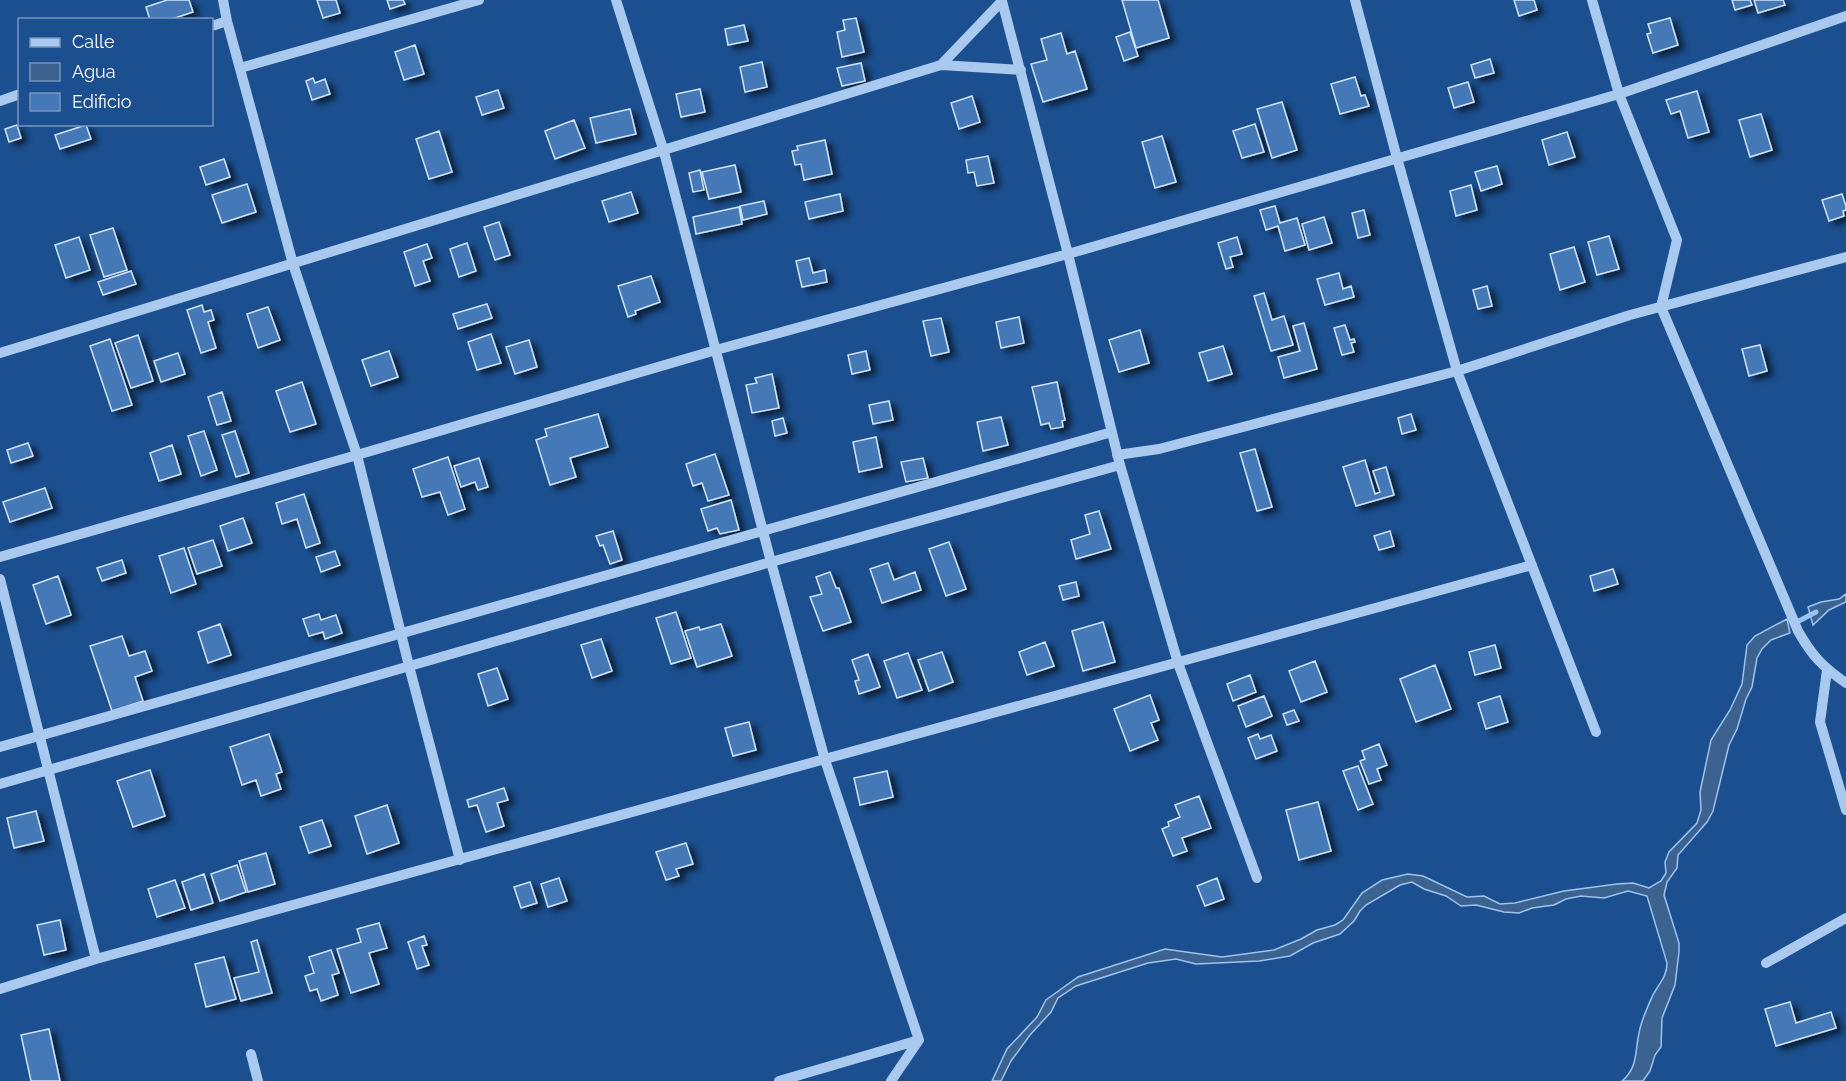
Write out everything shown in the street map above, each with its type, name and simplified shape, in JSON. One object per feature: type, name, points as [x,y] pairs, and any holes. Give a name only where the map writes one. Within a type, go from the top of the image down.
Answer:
[{"type":"street","points":[[223,0],[293,264],[357,455],[400,632],[460,860]]},
{"type":"street","points":[[240,68],[479,0]]},
{"type":"street","points":[[616,0],[664,152],[762,530],[825,759],[919,1040]]},
{"type":"street","points":[[1355,0],[1457,371],[1596,732]]},
{"type":"street","points":[[1592,0],[1619,94],[1677,240],[1661,307],[1798,631],[1810,653],[1827,670],[1846,683]]},
{"type":"street","points":[[941,65],[1005,1]]},
{"type":"street","points":[[1005,1],[1020,70],[1119,460],[1178,663],[1257,878]]},
{"type":"street","points":[[0,557],[716,350],[1068,254],[1619,94],[1846,16]]},
{"type":"street","points":[[213,26],[227,21]]},
{"type":"street","points":[[0,353],[664,152],[941,65],[1020,70]]},
{"type":"street","points":[[0,101],[18,95]]},
{"type":"street","points":[[0,784],[1159,448],[1457,371],[1630,315],[1846,256]]},
{"type":"street","points":[[0,747],[1112,432]]},
{"type":"street","points":[[0,989],[96,959],[1532,565]]},
{"type":"street","points":[[0,579],[96,959]]},
{"type":"street","points":[[1827,670],[1820,722],[1846,810]]},
{"type":"street","points":[[1766,963],[1846,918]]},
{"type":"street","points":[[779,1081],[919,1040]]},
{"type":"street","points":[[891,1081],[919,1040]]},
{"type":"street","points":[[250,1054],[258,1081]]},
{"type":"water","points":[[1846,594],[1846,602],[1829,610],[1813,625],[1808,607],[1839,599]]},
{"type":"water","points":[[1787,619],[1790,633],[1771,640],[1757,658],[1752,687],[1729,745],[1713,811],[1707,822],[1678,855],[1677,868],[1667,882],[1664,895],[1679,943],[1679,952],[1675,985],[1662,1018],[1661,1047],[1643,1081],[1622,1081],[1631,1071],[1643,1019],[1667,968],[1647,896],[1628,891],[1604,898],[1581,896],[1519,913],[1476,905],[1461,906],[1446,896],[1424,889],[1412,882],[1400,885],[1366,905],[1340,934],[1313,943],[1290,956],[1259,961],[1196,964],[1176,959],[1148,963],[1076,986],[1058,998],[1051,1012],[1011,1061],[1001,1081],[992,1081],[1007,1049],[1037,1017],[1046,1000],[1078,977],[1165,949],[1222,957],[1274,950],[1343,920],[1362,893],[1382,880],[1408,874],[1423,876],[1467,897],[1484,896],[1500,904],[1515,903],[1564,891],[1617,884],[1633,883],[1649,888],[1661,881],[1666,873],[1665,862],[1669,852],[1697,823],[1701,810],[1700,792],[1711,740],[1730,710],[1742,684],[1747,645],[1755,636]]},
{"type":"building","points":[[167,0],[189,0],[193,12],[175,18],[149,18],[146,7]]},
{"type":"building","points":[[317,0],[336,0],[340,13],[323,18]]},
{"type":"building","points":[[387,0],[403,0],[405,4],[390,9]]},
{"type":"building","points":[[1122,0],[1158,0],[1169,38],[1136,48]]},
{"type":"building","points":[[1514,0],[1534,0],[1537,10],[1519,16]]},
{"type":"building","points":[[1732,0],[1750,0],[1752,5],[1735,10]]},
{"type":"building","points":[[1754,0],[1783,0],[1785,5],[1758,13]]},
{"type":"building","points":[[856,18],[864,52],[842,57],[837,32],[845,30],[843,20]]},
{"type":"building","points":[[1670,18],[1678,45],[1653,53],[1647,34],[1651,33],[1648,24]]},
{"type":"building","points":[[744,25],[748,41],[728,45],[725,29]]},
{"type":"building","points":[[1130,32],[1138,56],[1124,61],[1116,37]]},
{"type":"building","points":[[1061,33],[1067,54],[1075,51],[1087,89],[1043,102],[1031,64],[1047,60],[1041,39]]},
{"type":"building","points":[[415,45],[424,74],[404,80],[395,52]]},
{"type":"building","points":[[1490,59],[1494,73],[1475,78],[1471,65]]},
{"type":"building","points":[[762,62],[767,87],[745,92],[740,67]]},
{"type":"building","points":[[861,63],[865,81],[842,86],[837,68]]},
{"type":"building","points":[[1355,77],[1361,96],[1365,95],[1369,106],[1340,114],[1331,84]]},
{"type":"building","points":[[313,78],[315,83],[325,79],[330,94],[312,100],[306,81]]},
{"type":"building","points":[[1468,82],[1474,102],[1454,108],[1448,88]]},
{"type":"building","points":[[700,89],[705,112],[681,117],[676,94]]},
{"type":"building","points":[[498,90],[504,108],[482,115],[476,97]]},
{"type":"building","points":[[1697,91],[1709,132],[1688,138],[1680,111],[1671,114],[1666,100]]},
{"type":"building","points":[[972,96],[980,122],[959,129],[951,103]]},
{"type":"building","points":[[1282,102],[1297,150],[1272,158],[1257,109]]},
{"type":"building","points":[[630,109],[636,134],[596,143],[590,118]]},
{"type":"building","points":[[1761,114],[1772,150],[1750,157],[1739,120]]},
{"type":"building","points":[[574,120],[585,148],[555,159],[545,131]]},
{"type":"building","points":[[1255,124],[1264,152],[1242,158],[1233,131]]},
{"type":"building","points":[[17,125],[21,138],[9,142],[5,129]]},
{"type":"building","points":[[86,126],[91,139],[60,149],[55,135]]},
{"type":"building","points":[[439,131],[452,172],[429,179],[416,139]]},
{"type":"building","points":[[1567,132],[1575,157],[1549,165],[1542,140]]},
{"type":"building","points":[[1162,136],[1176,182],[1155,188],[1142,142]]},
{"type":"building","points":[[825,140],[832,174],[804,180],[801,164],[795,165],[792,151],[798,150],[797,146]]},
{"type":"building","points":[[988,156],[994,183],[977,186],[974,172],[968,173],[966,160]]},
{"type":"building","points":[[224,159],[230,177],[206,185],[200,167]]},
{"type":"building","points":[[735,165],[741,192],[709,199],[702,172]]},
{"type":"building","points":[[1497,166],[1502,184],[1481,191],[1475,172]]},
{"type":"building","points":[[700,170],[704,190],[693,192],[689,173]]},
{"type":"building","points":[[247,184],[256,212],[222,223],[212,195]]},
{"type":"building","points":[[1471,185],[1477,210],[1456,216],[1450,191]]},
{"type":"building","points":[[631,192],[638,213],[609,222],[602,201]]},
{"type":"building","points":[[840,194],[843,211],[809,219],[805,202]]},
{"type":"building","points":[[1842,194],[1846,206],[1846,210],[1843,211],[1844,216],[1829,221],[1822,200]]},
{"type":"building","points":[[764,201],[767,214],[743,220],[740,206]]},
{"type":"building","points":[[1275,206],[1280,223],[1297,218],[1305,245],[1285,251],[1278,226],[1266,230],[1260,210]]},
{"type":"building","points":[[739,207],[742,224],[696,234],[693,217]]},
{"type":"building","points":[[1364,210],[1370,235],[1358,238],[1352,213]]},
{"type":"building","points":[[1324,217],[1332,243],[1309,250],[1302,224]]},
{"type":"building","points":[[499,222],[510,255],[495,260],[484,227]]},
{"type":"building","points":[[113,228],[127,270],[104,277],[90,235]]},
{"type":"building","points":[[1609,236],[1619,269],[1597,275],[1588,242]]},
{"type":"building","points":[[79,237],[90,270],[66,278],[55,245]]},
{"type":"building","points":[[1237,237],[1242,254],[1230,257],[1233,267],[1226,269],[1218,243]]},
{"type":"building","points":[[467,243],[476,271],[459,277],[450,249]]},
{"type":"building","points":[[427,244],[432,258],[423,261],[430,281],[415,286],[404,252]]},
{"type":"building","points":[[1574,247],[1585,282],[1560,290],[1550,254]]},
{"type":"building","points":[[809,258],[813,273],[825,270],[827,282],[802,287],[796,261]]},
{"type":"building","points":[[131,271],[136,284],[103,295],[98,282]]},
{"type":"building","points":[[1339,273],[1343,289],[1351,286],[1354,297],[1325,305],[1317,279]]},
{"type":"building","points":[[651,276],[660,302],[635,311],[636,314],[628,317],[618,286]]},
{"type":"building","points":[[1487,286],[1492,306],[1478,309],[1473,290]]},
{"type":"building","points":[[1264,293],[1272,320],[1284,316],[1293,345],[1271,351],[1254,296]]},
{"type":"building","points":[[487,304],[492,318],[458,329],[453,314]]},
{"type":"building","points":[[202,305],[204,312],[211,310],[214,320],[208,322],[216,348],[201,353],[187,310]]},
{"type":"building","points":[[268,307],[280,340],[258,348],[247,314]]},
{"type":"building","points":[[1019,317],[1024,343],[1001,348],[996,322]]},
{"type":"building","points":[[941,318],[949,352],[931,356],[923,321]]},
{"type":"building","points":[[1304,323],[1317,369],[1284,378],[1278,357],[1300,351],[1293,326]]},
{"type":"building","points":[[1345,325],[1350,340],[1354,339],[1355,342],[1351,343],[1354,352],[1342,355],[1334,328]]},
{"type":"building","points":[[1140,330],[1149,363],[1119,372],[1109,340]]},
{"type":"building","points":[[491,334],[501,363],[477,370],[468,342]]},
{"type":"building","points":[[138,335],[153,381],[131,388],[115,343]]},
{"type":"building","points":[[110,339],[132,405],[112,411],[90,346]]},
{"type":"building","points":[[529,340],[537,367],[515,374],[506,347]]},
{"type":"building","points":[[1760,345],[1767,371],[1749,376],[1742,349]]},
{"type":"building","points":[[1223,346],[1232,374],[1208,381],[1199,353]]},
{"type":"building","points":[[389,351],[398,377],[371,386],[362,360]]},
{"type":"building","points":[[866,351],[870,370],[852,374],[848,355]]},
{"type":"building","points":[[178,353],[185,374],[161,382],[154,361]]},
{"type":"building","points":[[772,374],[779,408],[752,413],[746,385],[757,383],[755,378]]},
{"type":"building","points":[[302,382],[316,424],[290,432],[276,391]]},
{"type":"building","points":[[1057,382],[1065,420],[1062,421],[1063,427],[1051,429],[1049,423],[1041,425],[1032,387]]},
{"type":"building","points":[[222,392],[231,421],[217,425],[208,397]]},
{"type":"building","points":[[889,401],[893,420],[873,424],[869,405]]},
{"type":"building","points":[[598,414],[608,447],[570,458],[576,477],[550,485],[536,440],[547,436],[545,429]]},
{"type":"building","points":[[1411,414],[1416,430],[1402,434],[1398,418]]},
{"type":"building","points":[[1001,417],[1008,445],[983,451],[977,422]]},
{"type":"building","points":[[783,418],[787,433],[775,436],[772,421]]},
{"type":"building","points":[[204,431],[217,470],[201,476],[188,436]]},
{"type":"building","points":[[235,431],[249,473],[236,477],[222,435]]},
{"type":"building","points":[[876,437],[882,467],[859,472],[853,442]]},
{"type":"building","points":[[28,443],[33,456],[11,463],[7,450]]},
{"type":"building","points":[[172,445],[181,474],[159,481],[150,453]]},
{"type":"building","points":[[1255,449],[1272,507],[1257,511],[1240,453]]},
{"type":"building","points":[[715,454],[729,495],[708,501],[702,483],[693,486],[686,464]]},
{"type":"building","points":[[448,457],[465,509],[448,515],[440,492],[422,497],[413,469]]},
{"type":"building","points":[[479,458],[488,487],[478,490],[475,482],[461,487],[454,466]]},
{"type":"building","points":[[923,458],[928,478],[906,482],[901,462]]},
{"type":"building","points":[[1365,460],[1375,494],[1380,492],[1373,471],[1386,467],[1394,495],[1356,506],[1343,467]]},
{"type":"building","points":[[45,488],[52,508],[10,522],[3,502]]},
{"type":"building","points":[[304,494],[320,543],[306,548],[297,519],[282,524],[276,503]]},
{"type":"building","points":[[731,500],[739,530],[720,534],[717,528],[708,531],[701,509]]},
{"type":"building","points":[[1099,511],[1111,549],[1076,559],[1071,540],[1090,534],[1085,515]]},
{"type":"building","points":[[243,518],[252,543],[228,551],[220,526]]},
{"type":"building","points":[[613,531],[622,560],[610,564],[603,545],[600,546],[596,536]]},
{"type":"building","points":[[1390,531],[1394,546],[1379,550],[1374,536]]},
{"type":"building","points":[[213,540],[222,566],[197,574],[188,548]]},
{"type":"building","points":[[949,542],[966,589],[946,596],[929,549]]},
{"type":"building","points":[[184,548],[196,584],[171,593],[159,556]]},
{"type":"building","points":[[335,551],[340,565],[321,572],[316,557]]},
{"type":"building","points":[[122,560],[126,573],[102,581],[97,568]]},
{"type":"building","points":[[888,563],[894,580],[915,572],[921,590],[882,603],[870,569]]},
{"type":"building","points":[[1613,569],[1618,584],[1594,591],[1590,576]]},
{"type":"building","points":[[830,572],[836,588],[839,588],[851,622],[823,631],[810,597],[822,594],[816,577]]},
{"type":"building","points":[[58,576],[71,615],[46,624],[33,585]]},
{"type":"building","points":[[1076,582],[1079,596],[1063,600],[1059,586]]},
{"type":"building","points":[[676,612],[691,658],[671,664],[656,618]]},
{"type":"building","points":[[319,614],[321,620],[336,615],[342,633],[325,639],[323,632],[309,636],[303,619]]},
{"type":"building","points":[[1103,622],[1115,662],[1083,671],[1072,631]]},
{"type":"building","points":[[220,624],[231,655],[208,663],[198,632]]},
{"type":"building","points":[[721,624],[732,656],[697,667],[685,631],[699,627],[700,630]]},
{"type":"building","points":[[122,636],[129,656],[145,651],[152,671],[135,677],[143,701],[112,711],[90,646]]},
{"type":"building","points":[[601,639],[612,671],[592,678],[581,645]]},
{"type":"building","points":[[1045,642],[1054,666],[1027,675],[1019,652]]},
{"type":"building","points":[[1495,645],[1501,668],[1475,675],[1469,652]]},
{"type":"building","points":[[942,652],[953,682],[929,691],[918,660]]},
{"type":"building","points":[[908,653],[922,690],[897,698],[884,661]]},
{"type":"building","points":[[868,654],[880,687],[859,694],[855,681],[859,680],[852,660]]},
{"type":"building","points":[[1315,661],[1327,692],[1301,702],[1289,671]]},
{"type":"building","points":[[1435,665],[1451,709],[1416,722],[1400,679]]},
{"type":"building","points":[[497,668],[508,699],[488,706],[478,674]]},
{"type":"building","points":[[1250,675],[1256,692],[1233,701],[1227,684]]},
{"type":"building","points":[[1150,695],[1159,720],[1151,723],[1158,740],[1130,751],[1114,709]]},
{"type":"building","points":[[1264,696],[1272,716],[1246,727],[1238,706]]},
{"type":"building","points":[[1500,696],[1508,722],[1486,729],[1478,703]]},
{"type":"building","points":[[1294,710],[1299,721],[1287,725],[1283,714]]},
{"type":"building","points":[[749,722],[756,750],[733,756],[725,728]]},
{"type":"building","points":[[269,734],[282,772],[276,774],[281,789],[261,796],[256,780],[242,785],[230,747]]},
{"type":"building","points":[[1258,734],[1260,739],[1271,735],[1277,751],[1256,759],[1248,738]]},
{"type":"building","points":[[1379,744],[1387,765],[1377,769],[1381,780],[1369,784],[1360,761],[1365,759],[1362,751]]},
{"type":"building","points":[[1358,766],[1373,804],[1358,810],[1343,771]]},
{"type":"building","points":[[150,770],[165,816],[133,827],[117,781]]},
{"type":"building","points":[[887,771],[893,797],[860,805],[854,778]]},
{"type":"building","points":[[504,788],[508,800],[497,803],[504,826],[486,832],[477,805],[469,807],[467,800]]},
{"type":"building","points":[[1199,796],[1211,828],[1182,838],[1187,851],[1173,856],[1162,829],[1169,826],[1168,822],[1180,817],[1175,805]]},
{"type":"building","points":[[1318,802],[1331,851],[1299,860],[1286,810]]},
{"type":"building","points":[[387,805],[399,843],[367,854],[355,816]]},
{"type":"building","points":[[36,811],[44,841],[14,848],[7,818]]},
{"type":"building","points":[[322,820],[331,846],[309,853],[300,827]]},
{"type":"building","points":[[686,843],[693,864],[676,869],[679,876],[666,880],[656,852]]},
{"type":"building","points":[[266,853],[275,884],[248,892],[239,861]]},
{"type":"building","points":[[237,865],[246,892],[220,901],[211,874]]},
{"type":"building","points":[[204,874],[213,903],[191,910],[182,882]]},
{"type":"building","points":[[559,878],[567,901],[548,907],[541,884]]},
{"type":"building","points":[[1217,878],[1224,899],[1205,906],[1197,886]]},
{"type":"building","points":[[175,880],[185,908],[157,917],[148,889]]},
{"type":"building","points":[[530,882],[537,903],[521,908],[514,887]]},
{"type":"building","points":[[60,920],[66,950],[44,955],[37,925]]},
{"type":"building","points":[[379,923],[387,948],[369,953],[379,984],[351,993],[337,949],[361,942],[357,929]]},
{"type":"building","points":[[424,936],[427,945],[422,946],[429,965],[417,969],[408,942]]},
{"type":"building","points":[[257,940],[272,993],[241,1001],[234,978],[259,972],[251,942]]},
{"type":"building","points":[[331,950],[339,973],[332,975],[338,995],[321,1001],[317,989],[310,991],[305,976],[314,973],[309,957]]},
{"type":"building","points":[[224,957],[236,999],[206,1007],[195,964]]},
{"type":"building","points":[[1790,1002],[1796,1023],[1831,1012],[1836,1028],[1776,1046],[1765,1009]]},
{"type":"building","points":[[49,1029],[60,1081],[31,1081],[21,1035]]},
{"type":"waterway","points":[[1795,623],[1816,612]]}]
